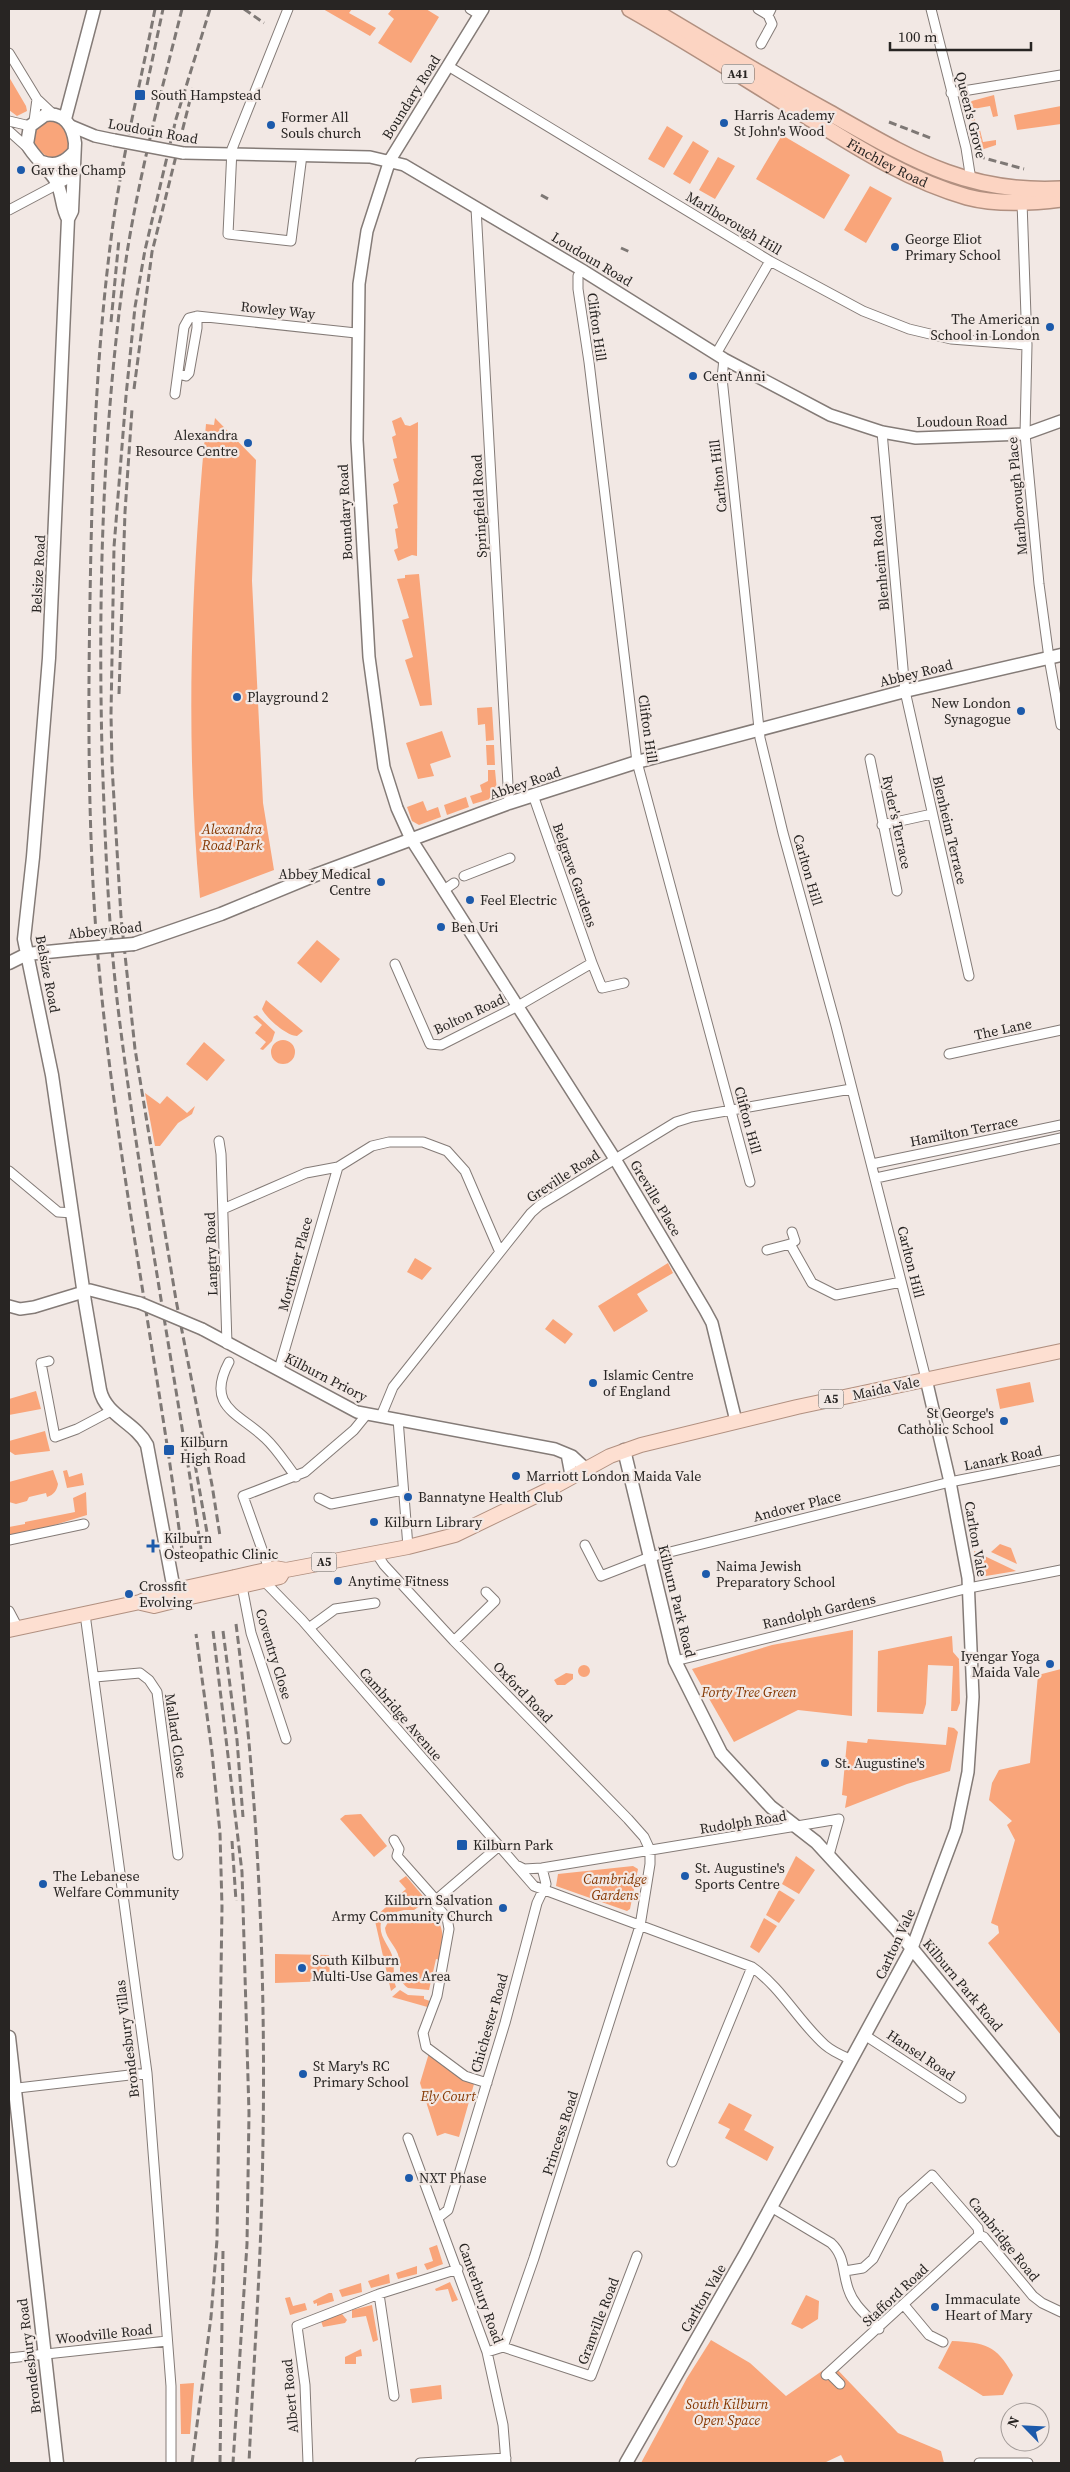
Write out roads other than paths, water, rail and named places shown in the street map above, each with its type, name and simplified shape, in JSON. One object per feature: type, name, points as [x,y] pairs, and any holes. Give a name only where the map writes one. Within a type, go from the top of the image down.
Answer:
[{"type":"highway","name":"Finchley Road","points":[[630,9],[846,141],[928,183],[968,197],[1019,202],[1061,199]]},
{"type":"highway","name":"Finchley Road","points":[[651,9],[898,153],[944,173],[971,175],[1022,190],[1061,189]]},
{"type":"highway","name":"A41","points":[[971,175],[977,188],[1019,202]]},
{"type":"main road","points":[[63,120],[45,115],[32,124],[26,138],[30,150],[42,162],[60,163],[75,148],[63,120],[94,9]]},
{"type":"main road","name":"Belsize Road","points":[[75,148],[72,210],[68,219],[49,658],[34,857],[25,926],[27,954],[43,1024],[73,1213],[83,1292],[102,1400],[111,1411],[139,1433],[147,1445],[182,1592]]},
{"type":"main road","name":"Belsize Road","points":[[42,162],[58,184],[63,195],[63,210],[68,219]]},
{"type":"main road","name":"Abbey Road","points":[[9,963],[27,954],[134,944],[221,914],[411,839],[509,803],[637,762],[758,728],[1055,656]]},
{"type":"main road","name":"Maida Vale","points":[[624,1450],[736,1421],[1061,1351]]},
{"type":"main road","name":"A5","points":[[267,1575],[280,1577],[284,1570],[408,1547],[455,1535],[548,1490],[571,1475],[624,1450]]},
{"type":"main road","name":"Kilburn Park Road","points":[[624,1450],[675,1661],[721,1753],[771,1807],[795,1828],[816,1842],[829,1855],[912,1948],[1061,2130]]},
{"type":"main road","points":[[14,1629],[140,1602],[154,1606],[182,1592],[267,1575]]},
{"type":"main road","name":"Carlton Vale","points":[[626,2463],[866,2036],[912,1948]]},
{"type":"main road","name":"Brondesbury Road","points":[[9,2037],[12,2089],[57,2463]]},
{"type":"street","points":[[288,9],[233,146],[228,234],[289,242],[293,239],[302,155]]},
{"type":"street","points":[[758,9],[769,12],[772,24],[761,44]]},
{"type":"street","name":"Queen's Grove","points":[[931,9],[971,175]]},
{"type":"street","name":"Boundary Road","points":[[477,11],[448,66],[390,160],[377,196],[363,249],[356,333],[357,448],[372,683],[384,767],[394,800],[411,839],[518,1006]]},
{"type":"street","points":[[9,53],[37,100],[63,120]]},
{"type":"street","name":"Marlborough Hill","points":[[448,66],[770,261],[863,311],[909,329],[951,340],[1028,345]]},
{"type":"street","points":[[952,93],[1061,75]]},
{"type":"street","points":[[9,121],[32,124],[37,100]]},
{"type":"street","name":"Loudoun Road","points":[[63,120],[95,136],[183,153],[370,157],[390,160],[415,170],[582,270],[720,356],[830,415],[882,432],[916,438],[1025,434],[1061,421]]},
{"type":"street","points":[[9,130],[30,150]]},
{"type":"street","name":"Loudoun Road","points":[[75,148],[95,136]]},
{"type":"street","points":[[9,210],[73,176]]},
{"type":"street","name":"Marlborough Place","points":[[1019,202],[1028,345],[1025,434],[1032,512],[1055,656],[1061,725]]},
{"type":"street","name":"Springfield Road","points":[[476,208],[509,803]]},
{"type":"street","name":"Carlton Hill","points":[[770,261],[720,356],[758,728],[783,833],[834,1017],[926,1379]]},
{"type":"street","name":"Clifton Hill","points":[[582,270],[578,276],[578,289],[589,362],[637,762],[750,1182]]},
{"type":"street","points":[[175,394],[184,327],[189,318],[197,316],[197,328],[189,373],[186,376],[178,374]]},
{"type":"street","name":"Rowley Way","points":[[197,316],[356,333]]},
{"type":"street","name":"Blenheim Road","points":[[882,432],[905,691]]},
{"type":"street","name":"Blenheim Terrace","points":[[905,691],[968,976]]},
{"type":"street","name":"Ryder's Terrace","points":[[870,759],[897,891]]},
{"type":"street","name":"Belgrave Gardens","points":[[533,795],[602,988],[624,983]]},
{"type":"street","points":[[882,825],[932,814]]},
{"type":"street","points":[[464,876],[510,858]]},
{"type":"street","points":[[444,890],[454,883]]},
{"type":"street","points":[[518,1006],[592,963]]},
{"type":"street","name":"Bolton Road","points":[[395,964],[430,1044],[441,1045],[518,1006]]},
{"type":"street","name":"Greville Place","points":[[518,1006],[615,1159],[709,1317],[736,1421]]},
{"type":"street","name":"The Lane","points":[[949,1054],[1061,1030]]},
{"type":"street","name":"Greville Road","points":[[381,1416],[393,1387],[499,1250],[540,1205],[676,1122],[692,1117],[851,1089]]},
{"type":"street","name":"Hamilton Terrace","points":[[872,1164],[1061,1126]]},
{"type":"street","name":"Hamilton Terrace","points":[[876,1178],[1061,1138]]},
{"type":"street","name":"Langtry Road","points":[[219,1141],[227,1344]]},
{"type":"street","points":[[223,1209],[306,1173],[338,1167],[372,1146],[389,1142],[423,1142],[447,1151],[466,1171],[499,1250]]},
{"type":"street","name":"Mortimer Place","points":[[279,1370],[338,1167]]},
{"type":"street","points":[[9,1171],[58,1212],[73,1213]]},
{"type":"street","points":[[767,1250],[795,1241],[792,1232]]},
{"type":"street","points":[[790,1244],[812,1283],[836,1296],[901,1282]]},
{"type":"street","name":"Kilburn Priory","points":[[83,1292],[96,1290],[140,1303],[202,1329],[357,1412],[555,1449],[572,1456],[585,1468]]},
{"type":"street","points":[[9,1306],[20,1308],[34,1307],[83,1292]]},
{"type":"street","points":[[49,1361],[42,1363],[55,1437],[77,1429],[111,1411]]},
{"type":"street","points":[[229,1362],[222,1375],[221,1389],[225,1404],[240,1420],[264,1437],[296,1477]]},
{"type":"street","name":"Carlton Vale","points":[[912,1948],[956,1830],[968,1772],[973,1697],[969,1588],[950,1482],[926,1379]]},
{"type":"street","points":[[267,1575],[243,1496],[296,1477],[354,1430],[367,1414]]},
{"type":"street","points":[[398,1419],[402,1490],[408,1547]]},
{"type":"street","points":[[566,1454],[571,1475]]},
{"type":"street","name":"Lanark Road","points":[[950,1482],[1061,1460]]},
{"type":"street","name":"Andover Place","points":[[586,1545],[602,1576],[650,1557],[950,1482]]},
{"type":"street","points":[[319,1498],[331,1504],[402,1490]]},
{"type":"street","points":[[9,1540],[84,1524]]},
{"type":"street","name":"Oxford Road","points":[[376,1553],[384,1565],[454,1641],[628,1819],[644,1837],[650,1850]]},
{"type":"street","name":"Randolph Gardens","points":[[675,1661],[969,1588],[1061,1570]]},
{"type":"street","name":"Cambridge Avenue","points":[[267,1575],[309,1628],[518,1866]]},
{"type":"street","name":"Coventry Close","points":[[241,1580],[251,1633],[286,1739]]},
{"type":"street","points":[[454,1641],[495,1601],[486,1592]]},
{"type":"street","points":[[309,1628],[334,1609],[375,1603]]},
{"type":"street","points":[[9,1611],[14,1629]]},
{"type":"street","name":"Brondesbury Villas","points":[[85,1614],[147,2073],[167,2341],[172,2431],[171,2463]]},
{"type":"street","name":"Mallard Close","points":[[95,1677],[140,1673],[155,1688],[162,1721],[178,1855]]},
{"type":"street","name":"Rudolph Road","points":[[650,1850],[795,1828],[839,1819],[829,1855]]},
{"type":"street","points":[[394,1840],[399,1849],[397,1856],[436,1900],[435,1904],[447,1918],[449,1929],[437,1996],[423,2033],[426,2047],[465,2076],[487,2082]]},
{"type":"street","points":[[436,1900],[499,1846]]},
{"type":"street","points":[[518,1866],[524,1869],[542,1868],[650,1850],[650,1864],[640,1926]]},
{"type":"street","points":[[518,1866],[529,1883],[544,1890],[752,1967],[778,1990],[827,2047],[852,2060]]},
{"type":"street","points":[[542,1868],[546,1884],[544,1890]]},
{"type":"street","name":"Chichester Road","points":[[439,2217],[448,2210],[487,2082],[537,1903],[544,1890]]},
{"type":"street","name":"Princess Road","points":[[503,2347],[534,2258],[640,1926]]},
{"type":"street","points":[[672,2162],[752,1967]]},
{"type":"street","name":"Hansel Road","points":[[866,2036],[961,2098]]},
{"type":"street","points":[[12,2089],[147,2073]]},
{"type":"street","name":"Canterbury Road","points":[[408,2138],[439,2217],[487,2352],[503,2424],[506,2460]]},
{"type":"street","name":"Cambridge Road","points":[[845,2272],[863,2268],[873,2259],[902,2201],[930,2175],[978,2228],[980,2236],[984,2237],[1033,2296],[1042,2303],[1061,2312]]},
{"type":"street","points":[[771,2207],[831,2243],[838,2250],[845,2272],[846,2283],[853,2299],[879,2328]]},
{"type":"street","name":"Stafford Road","points":[[840,2384],[827,2374],[980,2236]]},
{"type":"street","name":"Granville Road","points":[[503,2347],[591,2376],[637,2256]]},
{"type":"street","points":[[394,2396],[379,2294],[458,2269]]},
{"type":"street","name":"Albert Road","points":[[308,2463],[305,2385],[297,2326],[379,2294]]},
{"type":"street","points":[[904,2305],[929,2335],[943,2342]]},
{"type":"street","name":"Woodville Road","points":[[9,2358],[167,2341]]},
{"type":"street","points":[[487,2352],[503,2347]]},
{"type":"street","points":[[420,2463],[506,2460]]},
{"type":"street","points":[[979,2463],[1028,2463]]},
{"type":"railway","points":[[155,9],[117,197],[103,317],[92,506],[89,772],[97,945],[114,1099],[173,1482],[183,1559]]},
{"type":"railway","points":[[147,85],[163,9]]},
{"type":"railway","points":[[182,9],[138,192],[127,253],[119,315],[112,377],[104,501],[101,689],[107,880],[118,1008],[147,1211],[201,1549]]},
{"type":"railway","points":[[210,9],[176,119],[145,250],[135,307],[114,547],[111,714],[112,766],[121,917],[135,1049],[176,1300],[220,1536]]},
{"type":"railway","points":[[244,9],[264,23]]},
{"type":"railway","points":[[134,389],[152,252],[193,88]]},
{"type":"railway","points":[[889,122],[933,139]]},
{"type":"railway","points":[[977,156],[1024,169]]},
{"type":"railway","points":[[541,195],[550,200]]},
{"type":"railway","points":[[111,322],[119,239]]},
{"type":"railway","points":[[621,248],[630,252]]},
{"type":"railway","points":[[119,694],[125,512],[132,409]]},
{"type":"railway","points":[[193,1453],[208,1538]]},
{"type":"railway","points":[[236,1624],[251,1765],[260,1906],[262,1976],[263,2118],[261,2223],[249,2463]]},
{"type":"railway","points":[[213,1631],[242,1872],[249,2113],[247,2244],[233,2463]]},
{"type":"railway","points":[[223,1631],[237,1740],[243,1817]]},
{"type":"railway","points":[[192,2463],[211,2317],[217,2240],[222,1907],[220,1833],[212,1752],[196,1634]]},
{"type":"railway","points":[[232,1841],[236,1901]]},
{"type":"railway","points":[[220,2463],[223,2251]]},
{"type":"place","name":"South Hampstead","points":[[140,95]]},
{"type":"place","name":"Harris Academy St John's Wood","points":[[724,123]]},
{"type":"place","name":"Former All Souls church","points":[[271,125]]},
{"type":"place","name":"Gav the Champ","points":[[21,170]]},
{"type":"place","name":"George Eliot Primary School","points":[[895,247]]},
{"type":"place","name":"The American School in London","points":[[1050,327]]},
{"type":"place","name":"Cent Anni","points":[[693,376]]},
{"type":"place","name":"Alexandra Resource Centre","points":[[248,443]]},
{"type":"place","name":"Playground 2","points":[[237,697]]},
{"type":"place","name":"New London Synagogue","points":[[1021,711]]},
{"type":"place","name":"Abbey Medical Centre","points":[[381,882]]},
{"type":"place","name":"Feel Electric","points":[[470,900]]},
{"type":"place","name":"Ben Uri","points":[[441,927]]},
{"type":"place","name":"Islamic Centre of England","points":[[593,1383]]},
{"type":"place","name":"St George's Catholic School","points":[[1004,1421]]},
{"type":"place","name":"Kilburn High Road","points":[[169,1450]]},
{"type":"place","name":"Marriott London Maida Vale","points":[[516,1476]]},
{"type":"place","name":"Bannatyne Health Club","points":[[408,1497]]},
{"type":"place","name":"Kilburn Library","points":[[374,1522]]},
{"type":"place","name":"Kilburn Osteopathic Clinic","points":[[153,1546]]},
{"type":"place","name":"Naima Jewish Preparatory School","points":[[706,1574]]},
{"type":"place","name":"Anytime Fitness","points":[[338,1581]]},
{"type":"place","name":"Crossfit Evolving","points":[[129,1594]]},
{"type":"place","name":"Iyengar Yoga Maida Vale","points":[[1050,1664]]},
{"type":"place","name":"St. Augustine's","points":[[825,1763]]},
{"type":"place","name":"Kilburn Park","points":[[462,1845]]},
{"type":"place","name":"St. Augustine's Sports Centre","points":[[685,1876]]},
{"type":"place","name":"The Lebanese Welfare Community","points":[[43,1884]]},
{"type":"place","name":"Kilburn Salvation Army Community Church","points":[[503,1908]]},
{"type":"place","name":"South Kilburn Multi-Use Games Area","points":[[302,1968]]},
{"type":"place","name":"St Mary's RC Primary School","points":[[303,2074]]},
{"type":"place","name":"NXT Phase","points":[[409,2178]]},
{"type":"place","name":"Immaculate Heart of Mary","points":[[935,2307]]},
{"type":"park label","name":"Alexandra Road Park","points":[[232,838]]},
{"type":"park label","name":"Forty Tree Green","points":[[749,1692]]},
{"type":"park label","name":"Cambridge Gardens","points":[[615,1888]]},
{"type":"park label","name":"Ely Court","points":[[448,2096]]},
{"type":"park label","name":"South Kilburn Open Space","points":[[727,2412]]}]
